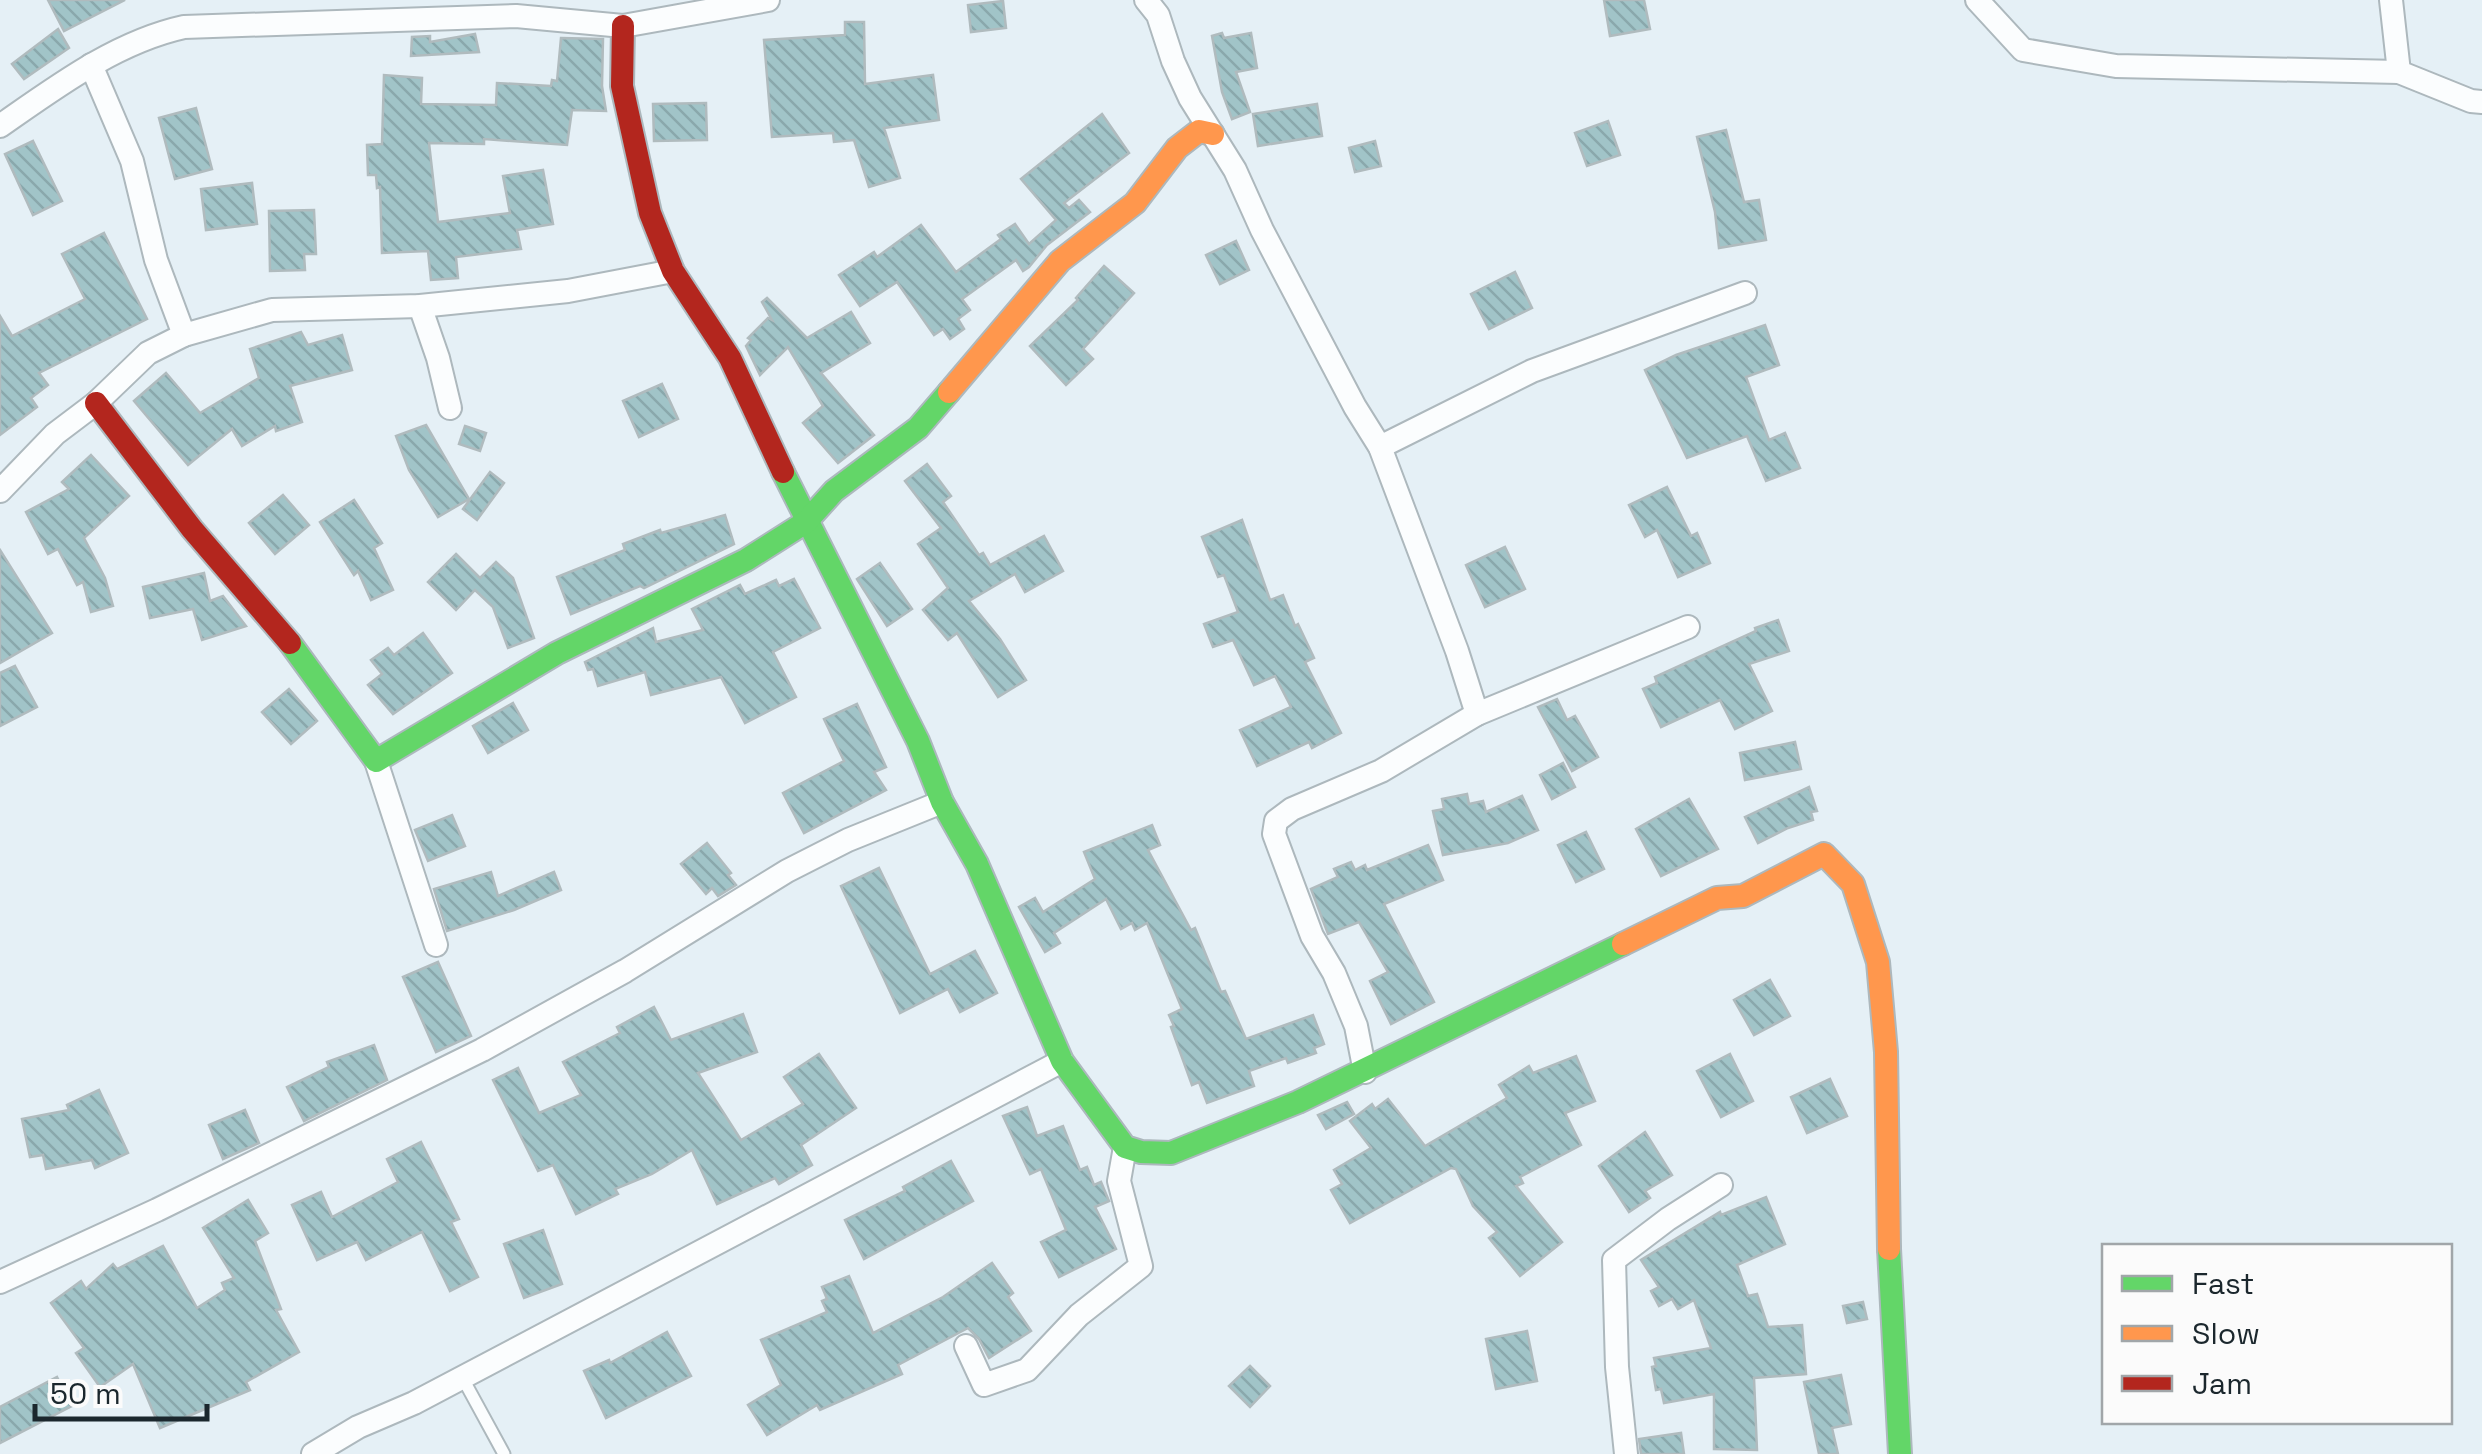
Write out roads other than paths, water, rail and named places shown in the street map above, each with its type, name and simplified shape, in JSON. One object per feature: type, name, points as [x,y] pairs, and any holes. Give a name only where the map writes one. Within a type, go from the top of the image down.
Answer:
[{"type":"street","points":[[0,126],[91,65],[159,32],[184,27],[516,16],[622,26],[768,0]]},
{"type":"street","points":[[1146,0],[1158,15],[1190,98],[1235,170],[1355,408],[1380,447],[1477,714]]},
{"type":"street","points":[[1976,0],[2023,50],[2116,66],[2399,72],[2471,102],[2482,102]]},
{"type":"street","points":[[2391,0],[2399,72]]},
{"type":"street","points":[[622,26],[622,86],[638,170],[673,270],[730,358],[806,522],[918,742],[942,802],[977,864],[1062,1061],[1125,1146],[1142,1152],[1171,1153],[1365,1072],[1716,898],[1744,896],[1824,854],[1853,884],[1878,962],[1886,1052],[1890,1309],[1900,1454]]},
{"type":"street","points":[[91,65],[132,161],[156,260],[184,335]]},
{"type":"street","points":[[376,761],[556,653],[746,560],[806,522],[834,492],[918,428],[1060,261],[1135,204],[1176,148],[1199,132],[1214,134]]},
{"type":"street","points":[[0,490],[55,434],[96,403],[148,353],[184,335],[272,310],[420,306],[568,291],[673,270]]},
{"type":"street","points":[[1380,447],[1532,371],[1746,294]]},
{"type":"street","points":[[420,306],[450,408]]},
{"type":"street","points":[[96,403],[192,528],[303,659],[376,761],[436,944]]},
{"type":"street","points":[[1365,1072],[1356,1026],[1334,973],[1312,936],[1274,834],[1276,821],[1292,810],[1381,771],[1477,714],[1688,627]]},
{"type":"street","points":[[0,1282],[158,1210],[482,1050],[625,971],[787,871],[848,840],[942,802]]},
{"type":"street","points":[[313,1454],[1062,1061]]},
{"type":"street","points":[[966,1346],[984,1385],[1027,1370],[1079,1315],[1141,1266],[1119,1181],[1125,1146]]},
{"type":"street","points":[[1626,1454],[1617,1367],[1614,1260],[1668,1219],[1721,1186]]},
{"type":"lane","points":[[462,1378],[504,1454]]}]
